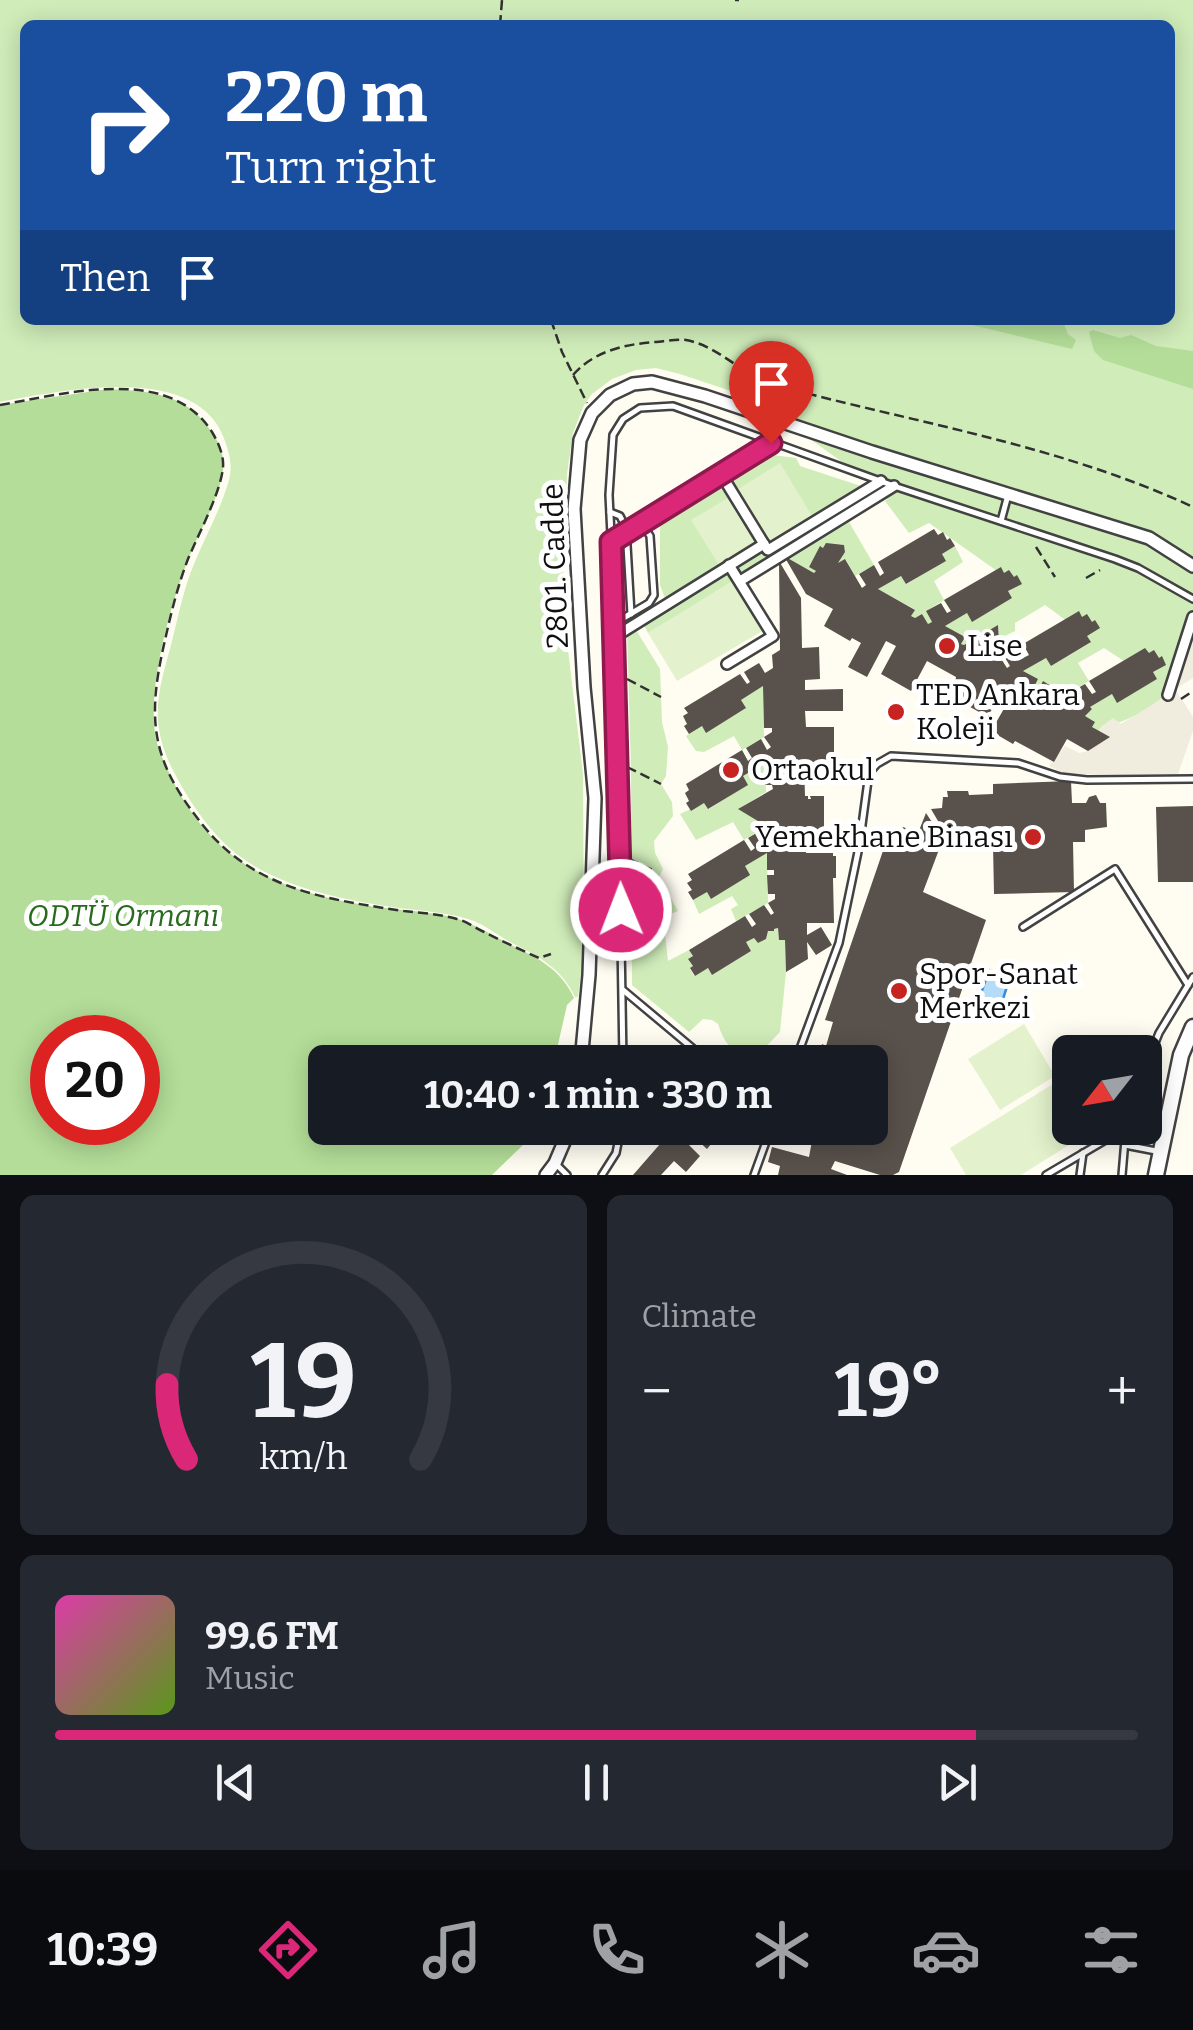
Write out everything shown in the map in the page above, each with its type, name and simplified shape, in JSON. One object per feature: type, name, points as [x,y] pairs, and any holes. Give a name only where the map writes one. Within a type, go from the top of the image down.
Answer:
[{"type":"street","points":[[592,413],[610,394],[633,384],[652,382],[1149,538],[1193,566]]},
{"type":"street","name":"2801. Cadde","points":[[583,1045],[595,798],[574,509],[580,440],[592,413]]},
{"type":"street","points":[[721,474],[774,560]]},
{"type":"street","points":[[616,636],[729,565],[881,481]]},
{"type":"street","points":[[740,582],[894,486]]},
{"type":"street","points":[[728,664],[773,636],[729,565]]},
{"type":"street","points":[[1168,695],[1193,617]]},
{"type":"street","points":[[1156,1175],[1181,1055],[1193,1028]]},
{"type":"street","points":[[546,1175],[563,1145]]},
{"type":"lane","points":[[624,1045],[610,512],[613,435],[623,419],[640,408],[673,406],[1126,564],[1193,599]]},
{"type":"lane","points":[[611,542],[771,443]]},
{"type":"lane","points":[[1001,522],[1008,494]]},
{"type":"lane","points":[[610,512],[620,516],[626,532],[631,614]]},
{"type":"lane","points":[[615,623],[649,604],[654,595],[650,536],[642,524]]},
{"type":"lane","points":[[801,1045],[838,943],[859,846],[869,773],[877,764],[891,756],[1018,762],[1060,778],[1087,780],[1193,778]]},
{"type":"lane","points":[[1023,926],[1115,869],[1188,985]]},
{"type":"lane","points":[[1159,1035],[1193,976]]},
{"type":"lane","points":[[622,990],[689,1045]]},
{"type":"lane","points":[[1162,1121],[1166,1122]]},
{"type":"lane","points":[[602,1175],[618,1145]]},
{"type":"lane","points":[[754,1175],[765,1145]]},
{"type":"lane","points":[[1046,1175],[1097,1145]]},
{"type":"lane","points":[[1122,1175],[1125,1145],[1161,1152]]},
{"type":"lane","points":[[1080,1175],[1083,1153]]},
{"type":"lane","points":[[555,1163],[567,1175]]},
{"type":"path","points":[[553,325],[592,413]]},
{"type":"path","points":[[574,375],[580,367],[614,348],[683,340],[700,344],[769,383],[1049,453],[1193,507]]},
{"type":"path","points":[[0,405],[82,391],[139,390],[184,403],[198,412],[218,440],[223,469],[171,613],[157,677],[154,719],[156,742],[178,790],[228,853],[267,878],[295,889],[350,903],[458,919],[539,958],[551,954]]},
{"type":"path","points":[[1036,547],[1055,577]]},
{"type":"path","points":[[1086,578],[1100,570]]},
{"type":"path","points":[[616,672],[660,698]]},
{"type":"path","points":[[1182,699],[1193,692]]},
{"type":"path","points":[[618,763],[661,784]]},
{"type":"path","points":[[621,855],[655,872]]},
{"type":"path","points":[[621,910],[665,934]]},
{"type":"green space","points":[[0,0],[1193,0],[1193,671],[1151,706],[1128,719],[1102,726],[1098,732],[1092,727],[1094,721],[1085,716],[1090,707],[1112,694],[1118,702],[1157,679],[1153,672],[1161,667],[1124,661],[1104,648],[1078,663],[1089,681],[1071,692],[1077,703],[1073,705],[1067,695],[1056,697],[1059,690],[1043,682],[1040,687],[1035,685],[1038,679],[1023,671],[1046,658],[1051,666],[1090,643],[1086,635],[1045,605],[1015,623],[1015,631],[999,639],[998,625],[961,644],[964,637],[945,626],[967,613],[973,621],[1012,598],[1008,591],[1017,585],[929,523],[909,533],[885,501],[890,496],[752,398],[656,368],[612,379],[584,405],[573,433],[567,474],[565,625],[583,774],[584,950],[578,997],[549,965],[474,921],[355,901],[299,886],[248,862],[207,824],[169,762],[160,734],[158,710],[187,584],[229,480],[230,458],[223,436],[207,413],[184,398],[155,390],[123,387],[56,392],[0,402]]},
{"type":"green space","points":[[972,325],[1064,325],[1076,340],[1072,349]]},
{"type":"green space","points":[[1089,332],[1193,351],[1193,389],[1103,360],[1094,351]]},
{"type":"green space","name":"ODTÜ Ormanı","points":[[108,389],[140,391],[168,397],[193,410],[218,442],[223,461],[214,503],[175,596],[154,696],[159,750],[184,801],[204,828],[250,868],[341,901],[439,915],[472,924],[541,961],[556,973],[574,998],[567,1005],[558,1045],[308,1045],[308,1145],[522,1145],[492,1175],[0,1175],[0,405]]},
{"type":"green space","points":[[773,455],[796,458],[800,466],[882,493],[648,633],[641,620],[667,604],[660,585],[660,526]]},
{"type":"green space","points":[[780,463],[815,521],[768,550],[764,545],[722,570],[691,520]]},
{"type":"green space","points":[[849,522],[874,565],[855,576],[846,560],[838,563],[844,545],[820,547],[809,567],[814,573],[786,557]]},
{"type":"green space","points":[[955,546],[963,562],[934,581],[944,600],[926,611],[932,622],[928,624],[922,614],[911,616],[914,609],[878,589],[901,576],[907,584],[945,561],[942,554]]},
{"type":"green space","points":[[737,578],[768,628],[677,681],[648,633]]},
{"type":"green space","points":[[633,625],[660,669],[662,722],[668,747],[666,776],[661,784],[672,802],[673,816],[654,841],[663,869],[659,877],[678,911],[663,917],[659,925],[665,934],[668,961],[689,950],[694,976],[708,968],[712,975],[751,951],[746,942],[754,938],[758,943],[766,939],[768,931],[778,928],[779,939],[785,940],[786,972],[780,1032],[768,1045],[730,1045],[712,1020],[703,1019],[689,1032],[632,985],[627,629]]},
{"type":"green space","points":[[763,686],[764,737],[742,750],[734,736],[704,752],[696,751],[686,736],[702,726],[707,732],[745,709],[741,700]]},
{"type":"green space","points":[[765,763],[766,792],[739,809],[766,826],[744,840],[733,822],[696,840],[680,814],[704,803],[709,809],[747,785],[743,776]]},
{"type":"green space","points":[[767,853],[768,903],[736,921],[731,909],[738,905],[732,896],[699,914],[693,900],[707,892],[711,899],[749,875],[745,866]]},
{"type":"green space","points":[[1024,1024],[1052,1071],[1052,1078],[1000,1110],[968,1059]]},
{"type":"green space","points":[[1052,1085],[1052,1145],[1069,1145],[1021,1175],[966,1175],[950,1148]]},
{"type":"shaded area","points":[[1193,626],[1193,678],[1172,691]]},
{"type":"shaded area","points":[[1176,690],[1193,717],[1193,731],[1178,774],[1060,774],[1049,766],[1065,746],[1079,753],[1088,751],[1102,726],[1113,718],[1121,724]]},
{"type":"water","points":[[989,970],[1010,977],[997,1018],[975,1011]]},
{"type":"building","name":"Lise","points":[[934,529],[938,535],[943,532],[955,546],[942,554],[946,561],[906,584],[901,576],[878,589],[915,610],[911,616],[922,614],[928,624],[932,622],[926,611],[941,603],[947,613],[951,611],[944,600],[1001,567],[1004,573],[1009,570],[1022,584],[1008,591],[1012,598],[972,622],[967,613],[945,626],[965,637],[961,644],[964,645],[998,625],[1000,657],[1007,668],[1010,666],[1004,656],[1019,647],[1025,657],[1029,655],[1023,644],[1079,611],[1082,617],[1087,614],[1100,628],[1087,636],[1091,642],[1051,666],[1046,658],[1023,671],[1038,679],[1035,685],[1040,687],[1043,681],[1059,691],[1056,697],[1067,695],[1073,705],[1077,703],[1071,692],[1085,684],[1092,694],[1096,692],[1089,681],[1145,648],[1149,653],[1154,650],[1159,658],[1162,656],[1166,665],[1153,672],[1157,679],[1117,703],[1112,694],[1090,707],[1085,716],[1095,722],[1092,727],[1110,737],[1088,751],[1067,739],[1054,762],[994,733],[1006,705],[993,702],[988,717],[947,694],[956,677],[927,661],[911,691],[881,674],[896,646],[886,641],[867,677],[848,667],[861,643],[824,626],[833,609],[806,594],[784,556],[814,573],[809,567],[820,546],[844,545],[845,552],[838,563],[845,559],[862,588],[866,585],[859,574],[874,565],[880,576],[884,573],[878,562]]},
{"type":"building","name":"Ortaokul","points":[[779,561],[801,598],[802,648],[819,647],[820,679],[805,680],[805,690],[843,689],[843,711],[805,711],[806,727],[834,727],[834,763],[804,763],[805,796],[824,796],[824,843],[809,841],[806,853],[836,856],[834,923],[807,923],[807,935],[821,927],[832,945],[816,955],[807,942],[808,959],[786,972],[785,940],[779,940],[778,928],[768,931],[766,939],[758,943],[754,938],[746,942],[751,951],[712,975],[708,968],[695,976],[690,968],[693,966],[688,959],[693,956],[689,950],[745,916],[752,927],[756,924],[749,914],[764,905],[771,915],[774,913],[768,903],[775,899],[775,894],[768,894],[767,875],[774,875],[774,870],[767,870],[767,853],[745,866],[750,875],[711,899],[707,892],[693,900],[687,883],[692,880],[688,874],[744,840],[751,851],[755,848],[748,838],[763,829],[769,839],[773,837],[766,826],[738,809],[773,789],[772,785],[765,785],[765,763],[743,776],[748,785],[708,809],[704,803],[691,811],[685,793],[689,790],[686,784],[742,750],[748,761],[752,758],[746,748],[761,739],[767,750],[771,747],[764,737],[772,728],[764,728],[763,686],[741,700],[746,708],[706,733],[702,726],[689,734],[683,716],[688,713],[684,708],[740,674],[747,684],[750,682],[744,672],[759,663],[765,673],[773,668],[772,655],[780,650]]},
{"type":"building","name":"Yemekhane Binası","points":[[1071,781],[1072,803],[1086,803],[1096,795],[1100,803],[1106,803],[1107,827],[1085,830],[1085,842],[1073,842],[1074,892],[994,894],[993,845],[983,844],[978,831],[945,833],[931,809],[942,808],[947,791],[993,794],[993,784]]},
{"type":"building","points":[[1193,806],[1193,882],[1158,882],[1156,807]]},
{"type":"building","name":"Spor-Sanat Merkezi","points":[[926,813],[943,839],[923,892],[986,920],[899,1172],[880,1175],[835,1161],[831,1169],[847,1175],[778,1175],[780,1166],[768,1162],[772,1147],[809,1157],[811,1145],[888,1145],[888,1045],[826,1045],[833,1022],[825,1020],[885,845],[894,847],[903,827],[918,833]]},
{"type":"building","points":[[659,1145],[689,1145],[700,1156],[686,1172],[674,1161],[661,1175],[633,1175]]},
{"type":"place","name":"Lise","points":[[947,646]]},
{"type":"place","name":"TED Ankara Koleji","points":[[896,712]]},
{"type":"place","name":"Ortaokul","points":[[731,770]]},
{"type":"place","name":"Yemekhane Binası","points":[[1033,837]]},
{"type":"place","name":"Spor-Sanat Merkezi","points":[[899,991]]},
{"type":"route","points":[[621,910],[611,542],[771,443]]}]
